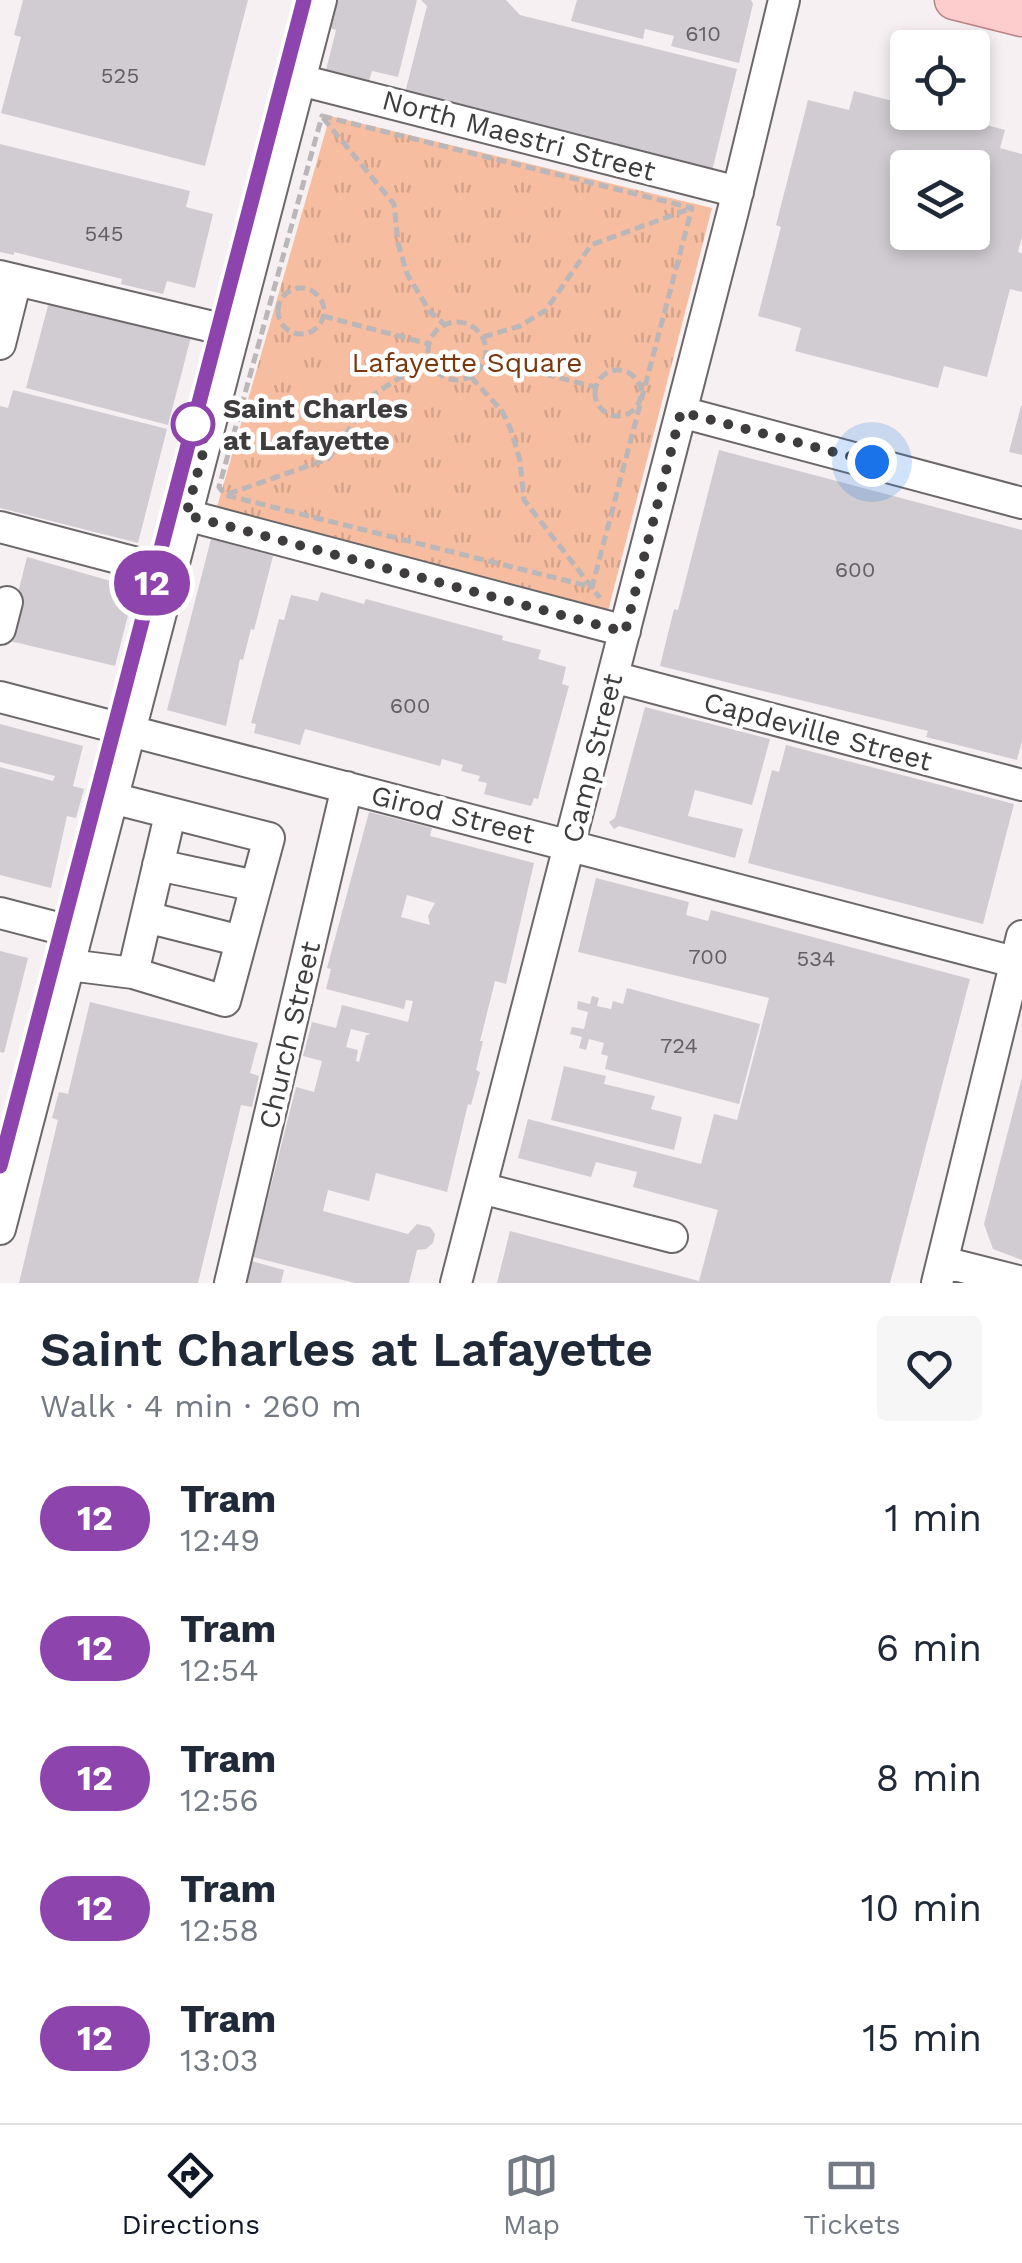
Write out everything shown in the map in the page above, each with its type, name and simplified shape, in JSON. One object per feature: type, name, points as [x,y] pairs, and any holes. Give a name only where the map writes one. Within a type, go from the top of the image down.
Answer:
[{"type":"main road","points":[[954,0],[1006,10]]},
{"type":"street","points":[[0,1229],[234,332],[306,91],[320,0]]},
{"type":"street","name":"Camp Street","points":[[456,1283],[681,412],[724,198],[784,0]]},
{"type":"street","name":"North Maestri Street","points":[[306,91],[724,198]]},
{"type":"street","points":[[0,344],[8,278],[234,332]]},
{"type":"street","points":[[681,412],[1022,502]]},
{"type":"street","points":[[186,515],[625,632]]},
{"type":"street","points":[[0,527],[171,572]]},
{"type":"street","name":"Capdeville Street","points":[[613,677],[1022,785]]},
{"type":"street","name":"Girod Street","points":[[0,697],[570,844],[1020,954]]},
{"type":"street","name":"Church Street","points":[[230,1283],[347,787]]},
{"type":"street","points":[[69,965],[133,973],[225,1001],[269,838],[112,798]]},
{"type":"street","points":[[133,973],[170,815]]},
{"type":"street","points":[[158,865],[256,886]]},
{"type":"street","points":[[0,913],[77,933]]},
{"type":"street","points":[[146,917],[242,941]]},
{"type":"street","points":[[1020,954],[940,1272],[1022,1282]]},
{"type":"street","points":[[481,1188],[672,1237]]},
{"type":"path","points":[[306,91],[394,204],[398,244],[407,274],[430,312],[445,325]]},
{"type":"path","points":[[322,116],[692,208]]},
{"type":"path","points":[[322,116],[274,304],[219,487],[225,495],[592,587]]},
{"type":"path","points":[[483,336],[520,326],[546,310],[591,246],[724,198]]},
{"type":"path","points":[[592,587],[692,208]]},
{"type":"path","points":[[306,289],[320,299],[323,316],[312,331],[295,333],[281,323],[274,304],[289,292],[306,289]]},
{"type":"path","points":[[323,316],[429,344]]},
{"type":"path","points":[[460,322],[483,336],[486,359],[472,377],[445,378],[433,366],[429,344],[433,334],[445,325],[460,322]]},
{"type":"path","points":[[486,359],[595,387]]},
{"type":"path","points":[[216,499],[328,458],[373,394],[399,378],[433,366]]},
{"type":"path","points":[[624,371],[637,382],[640,398],[630,412],[612,416],[598,405],[595,387],[606,373],[624,371]]},
{"type":"path","points":[[472,377],[502,411],[511,430],[520,461],[524,500],[601,600]]},
{"type":"green space","name":"Lafayette Square","points":[[330,116],[712,208],[608,611],[217,507]]},
{"type":"building","points":[[23,0],[248,0],[205,166],[1,113],[21,37],[14,35]]},
{"type":"building","points":[[337,0],[417,0],[398,77],[372,71],[369,81],[326,70],[336,30],[330,28]]},
{"type":"building","points":[[421,0],[506,0],[520,15],[737,69],[712,171],[405,93],[427,6]]},
{"type":"building","points":[[577,0],[751,0],[753,4],[739,63],[671,46],[674,36],[645,29],[643,39],[571,21]]},
{"type":"building","points":[[854,91],[890,100],[890,130],[990,130],[990,126],[1005,130],[1000,148],[1022,154],[1022,237],[1018,252],[1022,253],[1022,292],[1010,289],[987,377],[944,366],[938,388],[795,351],[801,328],[758,316],[808,100],[849,110]]},
{"type":"building","points":[[0,144],[190,191],[186,207],[213,214],[195,288],[167,281],[163,294],[121,284],[122,279],[14,252],[0,252]]},
{"type":"building","points":[[49,302],[191,337],[168,425],[26,388]]},
{"type":"building","points":[[13,390],[167,429],[138,543],[0,508],[0,406],[8,408]]},
{"type":"building","points":[[1022,406],[1022,455],[1009,452]]},
{"type":"building","points":[[719,450],[1022,530],[1022,741],[1017,760],[926,737],[928,731],[660,666]]},
{"type":"building","points":[[211,539],[273,556],[254,630],[251,629],[243,660],[240,659],[226,726],[167,710]]},
{"type":"building","points":[[27,557],[135,588],[115,666],[6,640]]},
{"type":"building","points":[[321,592],[364,604],[366,599],[503,636],[502,640],[541,650],[538,659],[566,667],[562,684],[569,686],[538,799],[534,798],[531,806],[484,794],[487,783],[478,781],[480,776],[461,771],[463,765],[442,759],[440,766],[305,729],[300,745],[254,733],[256,724],[251,723],[279,619],[284,620],[291,595],[318,601]]},
{"type":"building","points":[[645,707],[770,739],[752,805],[695,790],[688,816],[743,829],[735,858],[619,826],[614,829],[609,822],[615,818]]},
{"type":"building","points":[[0,724],[83,746],[73,786],[84,789],[76,818],[67,816],[51,888],[0,875],[0,767],[53,781],[55,776],[0,762]]},
{"type":"building","points":[[786,745],[1014,804],[983,924],[748,863],[772,770],[779,772]]},
{"type":"building","points":[[369,812],[432,828],[430,836],[534,863],[506,984],[495,981],[480,1041],[476,1070],[480,1072],[471,1105],[468,1104],[447,1192],[376,1173],[369,1201],[328,1190],[323,1211],[408,1234],[417,1224],[430,1227],[435,1234],[433,1243],[417,1250],[409,1283],[355,1283],[253,1257],[296,1087],[314,1092],[322,1061],[303,1056],[312,1022],[336,1028],[342,1005],[408,1022],[413,1001],[406,1000],[404,1009],[326,989],[331,969],[327,968]],"holes":[[[407,895],[435,903],[428,916],[430,925],[401,917]],[[351,1029],[371,1034],[366,1035],[359,1062],[358,1050],[346,1047]]]},
{"type":"building","points":[[596,878],[689,902],[686,915],[708,921],[711,910],[970,979],[890,1283],[497,1283],[510,1231],[699,1281],[718,1210],[633,1187],[637,1172],[596,1162],[591,1177],[518,1158],[528,1119],[701,1164],[714,1114],[737,1120],[769,998],[578,952]]},
{"type":"building","points":[[0,951],[28,958],[4,1053],[0,1052]]},
{"type":"building","points":[[627,988],[760,1024],[739,1104],[605,1069],[608,1056],[601,1054],[604,1043],[589,1039],[586,1050],[579,1048],[582,1037],[570,1034],[572,1027],[584,1029],[588,1012],[577,1009],[578,1001],[590,1004],[592,996],[599,998],[597,1006],[611,1009],[613,1001],[623,1004]]},
{"type":"building","points":[[90,1002],[258,1043],[250,1073],[259,1076],[252,1107],[241,1105],[198,1283],[19,1283],[58,1120],[52,1118],[59,1092],[68,1094]]},
{"type":"building","points":[[564,1066],[606,1076],[604,1084],[655,1096],[651,1109],[682,1117],[674,1150],[551,1120]]},
{"type":"building","points":[[1022,1077],[1022,1260],[993,1249],[984,1224]]},
{"type":"building","points":[[251,1261],[284,1270],[281,1283],[246,1283]]},
{"type":"tram line","points":[[0,1166],[304,0]]},
{"type":"tram line","name":"12","points":[[0,1166],[304,0]]},
{"type":"place","name":"Saint Charles at Lafayette","points":[[193,424]]},
{"type":"route","points":[[193,424],[206,442],[186,515],[625,632],[681,412],[872,462]]}]
